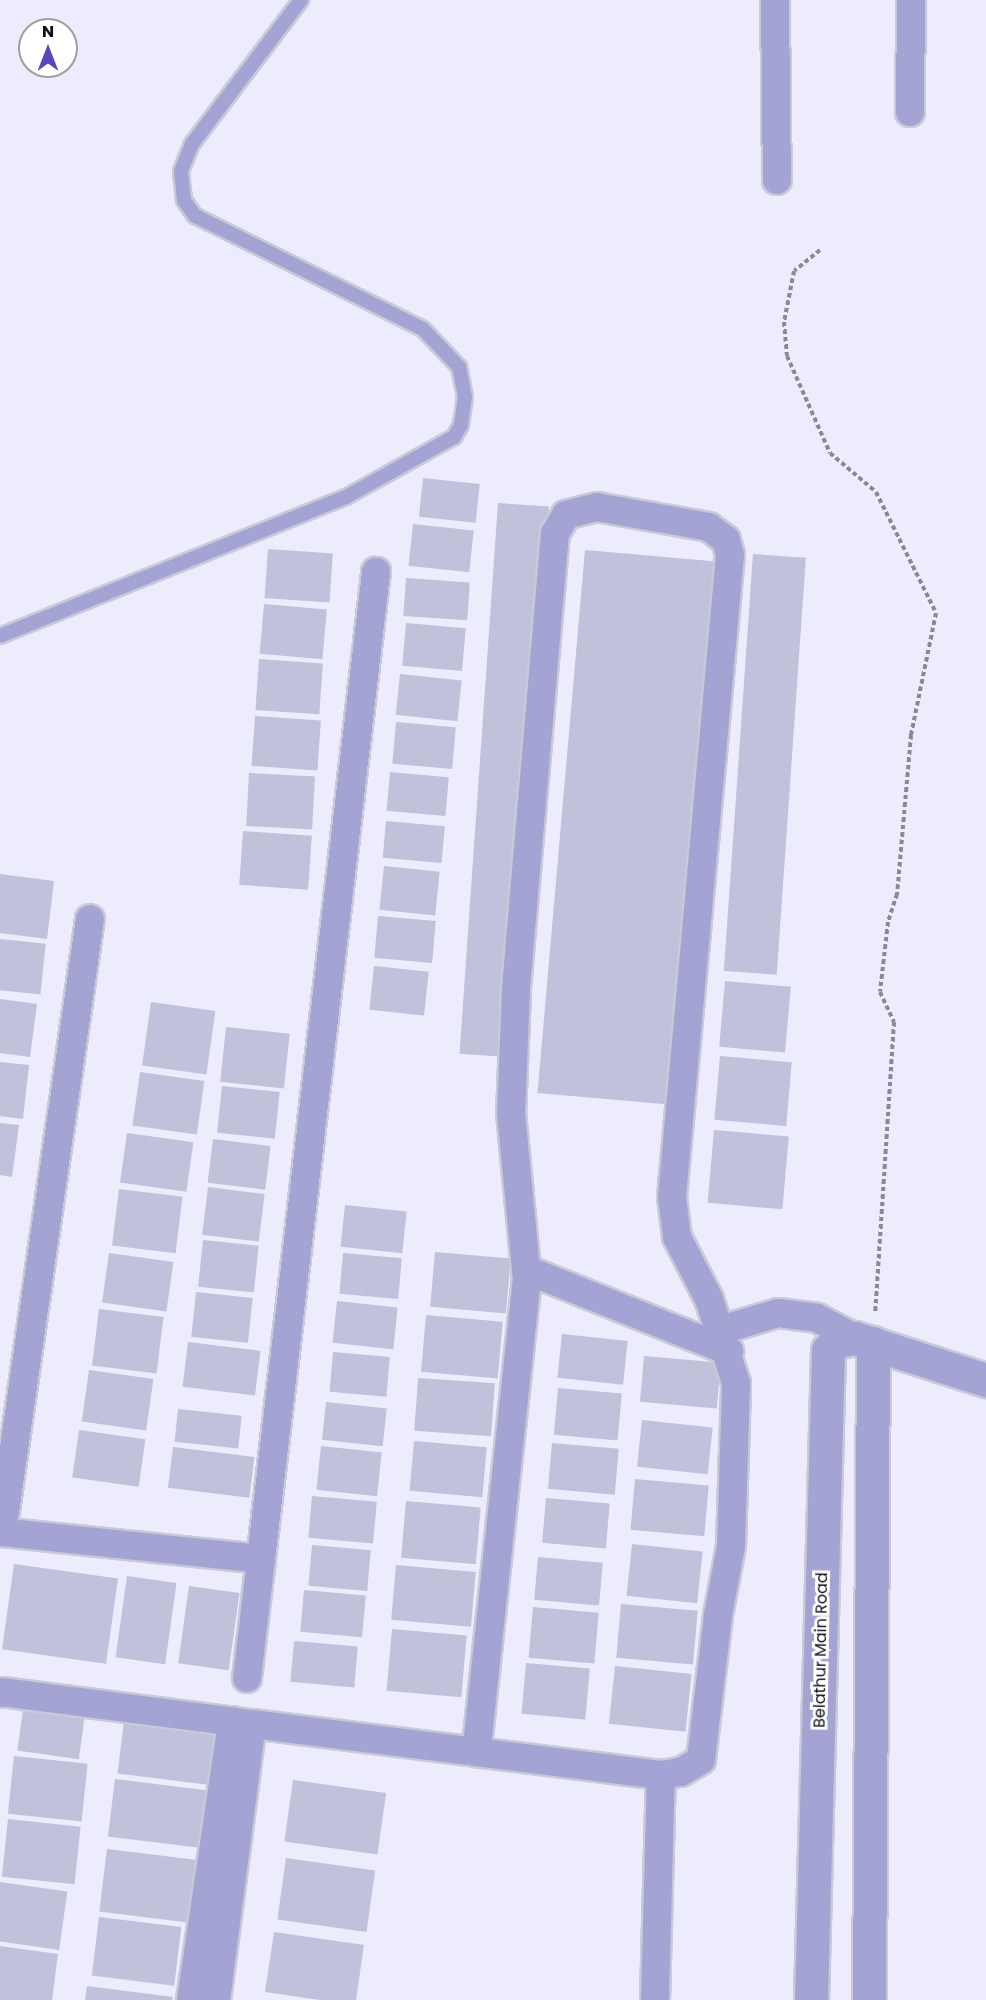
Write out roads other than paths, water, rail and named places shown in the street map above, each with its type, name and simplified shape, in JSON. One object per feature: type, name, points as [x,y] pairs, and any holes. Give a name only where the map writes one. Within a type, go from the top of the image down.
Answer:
[{"type":"street","points":[[775,0],[777,180]]},
{"type":"street","points":[[910,112],[911,0]]},
{"type":"street","points":[[0,1693],[660,1775],[681,1772],[701,1760],[718,1615],[731,1546],[737,1415],[725,1341],[677,1236],[672,1197],[730,555],[726,540],[709,527],[597,507],[566,515],[555,534],[516,991],[511,1113],[527,1270],[476,1752]]},
{"type":"street","points":[[247,1678],[376,572]]},
{"type":"street","points":[[90,919],[1,1532],[261,1559]]},
{"type":"street","points":[[527,1270],[725,1341],[778,1313],[817,1318],[864,1340],[986,1380]]},
{"type":"street","points":[[864,1340],[869,2000]]},
{"type":"street","name":"Belathur Main Road","points":[[812,2000],[828,1350],[838,1341],[864,1340]]},
{"type":"street","points":[[191,2000],[242,1723]]},
{"type":"street","points":[[216,2000],[242,1723]]},
{"type":"street","points":[[655,2000],[660,1775]]},
{"type":"lane","points":[[0,636],[346,497],[454,437],[461,425],[465,414],[459,367],[423,329],[195,216],[184,200],[181,171],[192,144],[301,0]]}]
